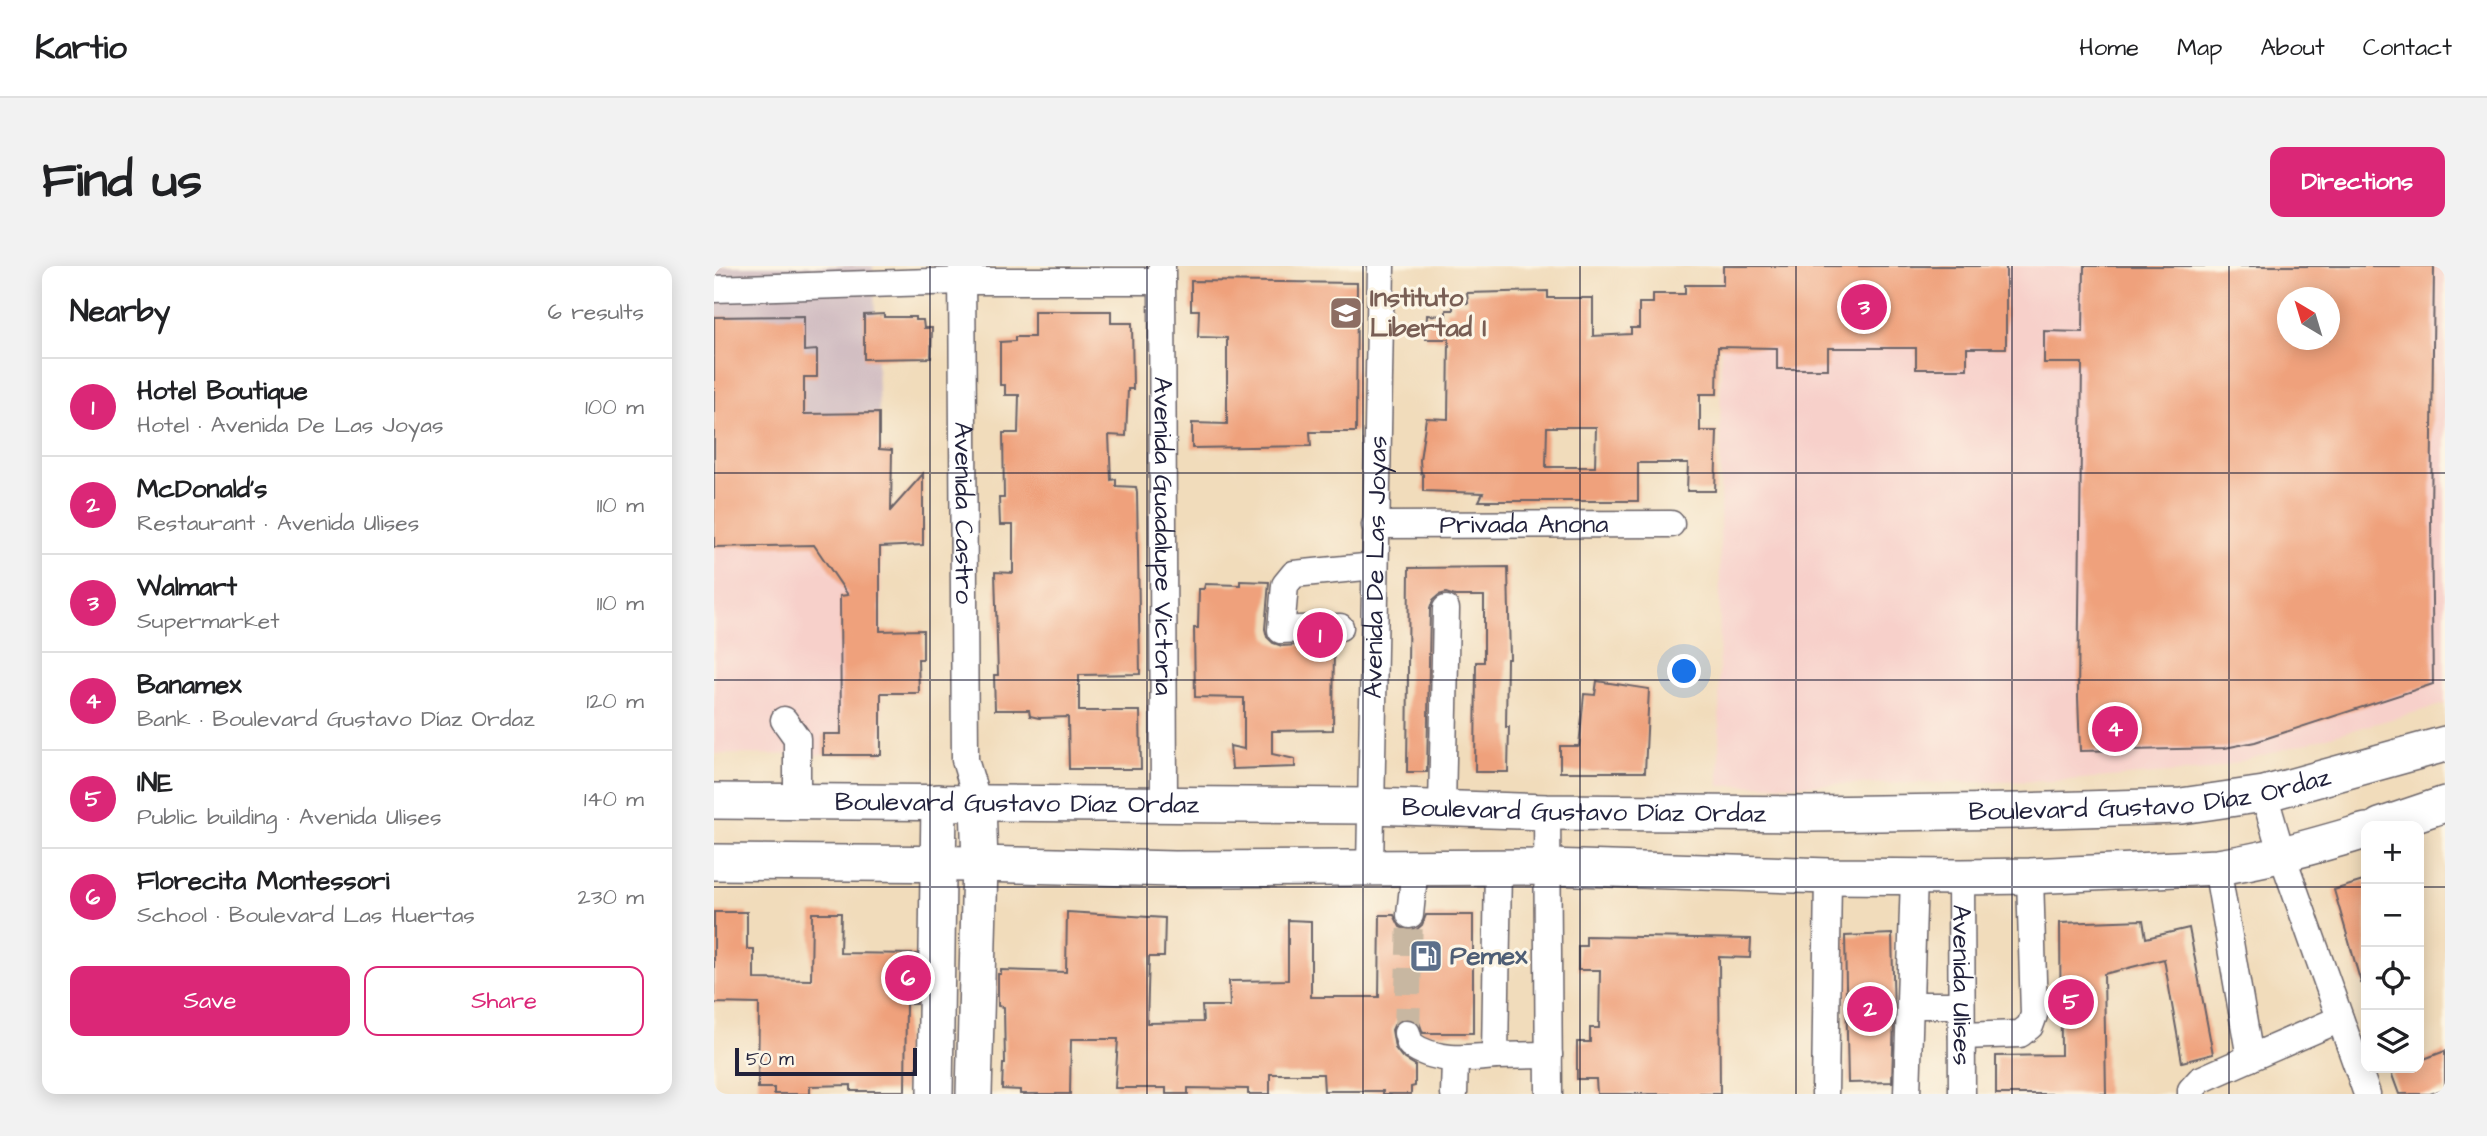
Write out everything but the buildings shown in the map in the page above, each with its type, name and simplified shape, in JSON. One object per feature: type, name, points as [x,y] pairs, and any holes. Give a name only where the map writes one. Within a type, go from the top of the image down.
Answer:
[{"type":"main road","name":"Boulevard Gustavo Díaz Ordaz","points":[[714,802],[1371,806],[1547,812],[1811,814],[2181,806],[2264,794],[2445,744]]},
{"type":"main road","points":[[935,1094],[939,802]]},
{"type":"main road","points":[[974,1094],[980,864],[978,803]]},
{"type":"main road","points":[[2395,821],[2445,804]]},
{"type":"main road","points":[[714,862],[939,863],[1174,869],[1549,867],[1828,876],[2031,876],[2217,867],[2281,855],[2361,832]]},
{"type":"street","name":"Avenida De Las Joyas","points":[[1370,868],[1381,266]]},
{"type":"street","points":[[714,289],[962,273],[1162,273]]},
{"type":"street","name":"Avenida Castro","points":[[962,273],[965,760],[978,803]]},
{"type":"street","name":"Avenida Guadalupe Victoria","points":[[1162,273],[1164,806]]},
{"type":"street","name":"Privada Anona","points":[[1375,525],[1671,524]]},
{"type":"street","points":[[1340,627],[1281,630],[1285,585],[1294,574],[1375,566]]},
{"type":"street","points":[[1442,808],[1447,609]]},
{"type":"street","points":[[784,720],[797,738],[797,802]]},
{"type":"street","points":[[939,802],[965,760]]},
{"type":"street","points":[[2264,794],[2281,855],[2367,1094]]},
{"type":"street","points":[[1547,812],[1549,1094]]},
{"type":"street","points":[[1410,915],[1415,867]]},
{"type":"street","points":[[1495,1056],[1498,867]]},
{"type":"street","points":[[2217,867],[2250,1058]]},
{"type":"street","points":[[1825,1094],[1828,876]]},
{"type":"street","points":[[1962,1036],[2020,1034],[2030,1026],[2034,1015],[2031,876]]},
{"type":"street","points":[[1907,1094],[1914,877]]},
{"type":"street","name":"Avenida Ulises","points":[[1961,877],[1962,1094]]},
{"type":"street","points":[[1910,1005],[1961,1005]]},
{"type":"street","points":[[2191,1094],[2191,1090],[2200,1080],[2340,1018]]},
{"type":"street","points":[[1407,1033],[1410,1045],[1418,1051],[1455,1059],[1549,1055]]},
{"type":"street","points":[[1454,1094],[1455,1059]]},
{"type":"shaded area","points":[[714,266],[873,266],[879,413],[714,415]]},
{"type":"shaded area","points":[[1721,266],[2445,266],[2445,704],[2210,770],[2055,781],[1719,786]]},
{"type":"shaded area","points":[[879,413],[883,755],[714,754],[714,415]]},
{"type":"tunnel","points":[[1407,1033],[1410,915]]},
{"type":"place","name":"Walmart","points":[[1864,307]]},
{"type":"place","name":"Instituto Libertad I","points":[[1346,313]]},
{"type":"place","name":"Hotel Boutique","points":[[1320,635]]},
{"type":"place","name":"Banamex","points":[[2115,729]]},
{"type":"place","name":"Pemex","points":[[1426,956]]},
{"type":"place","name":"Florecita Montessori","points":[[908,978]]},
{"type":"place","name":"INE","points":[[2071,1002]]},
{"type":"place","name":"McDonald's","points":[[1870,1009]]}]
